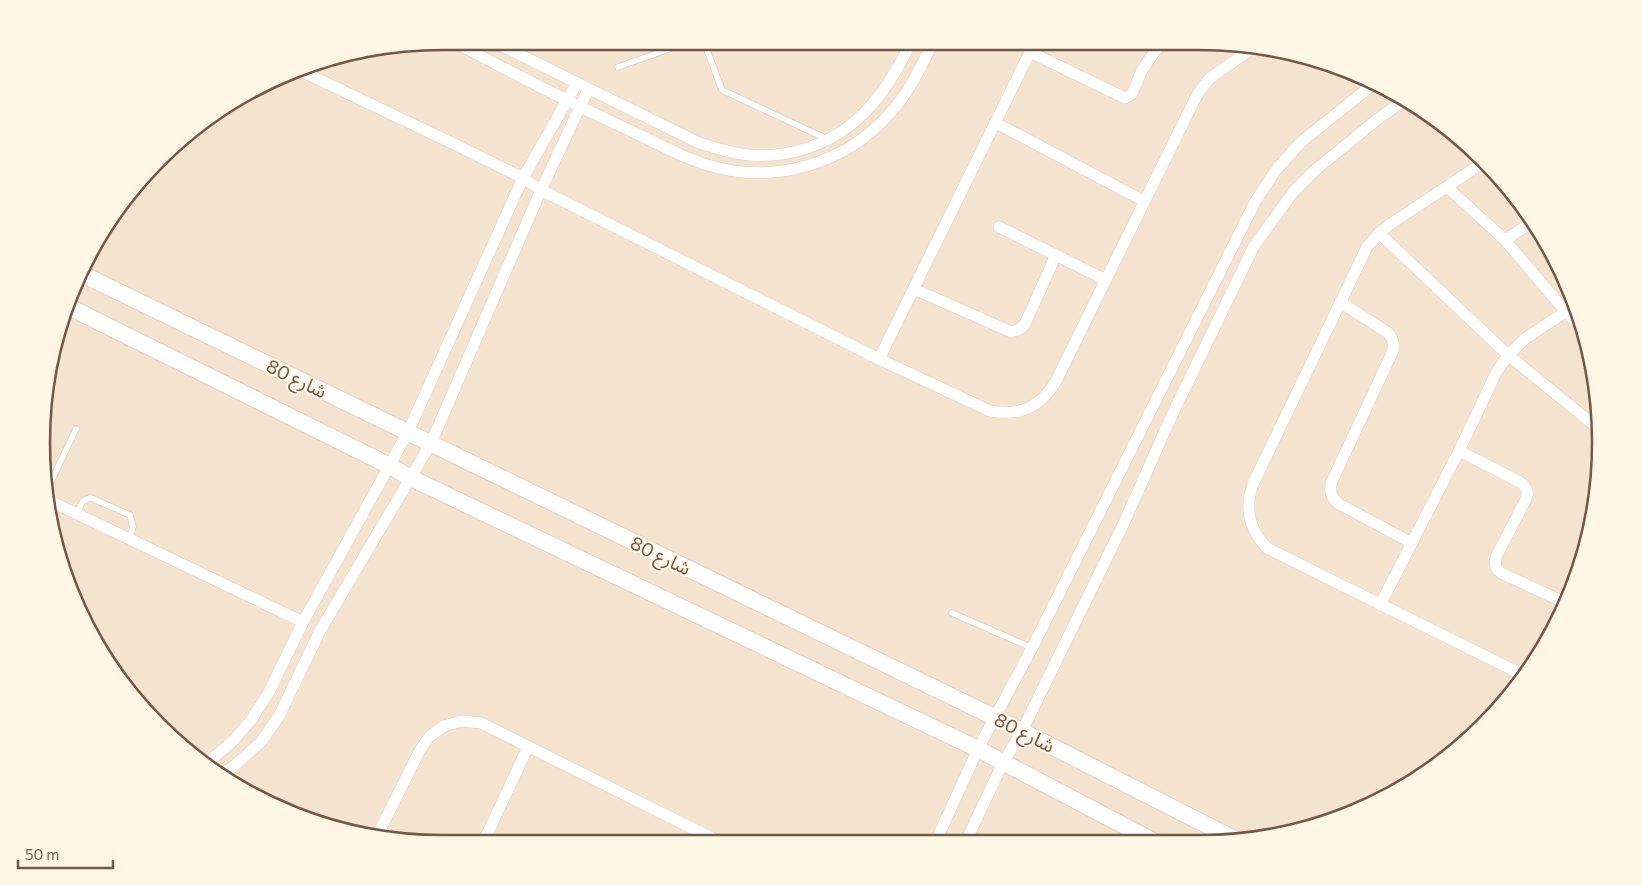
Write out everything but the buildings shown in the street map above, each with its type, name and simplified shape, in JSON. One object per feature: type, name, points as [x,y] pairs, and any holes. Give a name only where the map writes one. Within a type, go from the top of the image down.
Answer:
[{"type":"street","points":[[469,50],[567,101],[693,159],[713,167],[734,172],[756,174],[788,171],[820,162],[849,148],[871,132],[891,113],[907,91],[928,50]]},
{"type":"street","points":[[510,50],[588,90],[698,142],[720,150],[743,155],[791,152],[814,146],[851,125],[877,99],[888,84],[907,50]]},
{"type":"street","points":[[880,359],[1032,50]]},
{"type":"street","points":[[1038,50],[1125,98],[1132,94],[1142,70],[1155,50]]},
{"type":"street","points":[[1239,52],[1242,56]]},
{"type":"street","points":[[308,74],[523,178],[541,190],[880,359],[990,411],[1010,413],[1029,408],[1040,402],[1049,392],[1197,95],[1209,80],[1247,53]]},
{"type":"street","points":[[211,760],[233,741],[251,720],[269,692],[303,622],[408,432],[523,178],[577,83]]},
{"type":"street","points":[[939,835],[994,716],[1032,648],[1255,202],[1276,170],[1301,142],[1368,88]]},
{"type":"street","points":[[227,771],[261,742],[279,716],[320,631],[431,443],[541,190],[588,90]]},
{"type":"street","points":[[969,835],[1123,525],[1172,415],[1254,246],[1294,191],[1314,171],[1399,104]]},
{"type":"street","points":[[996,123],[1144,201]]},
{"type":"street","points":[[1478,166],[1379,233],[1367,247],[1253,484],[1248,501],[1249,518],[1253,530],[1267,548],[1518,672]]},
{"type":"street","points":[[1447,187],[1505,240],[1566,303]]},
{"type":"street","points":[[1505,240],[1527,226]]},
{"type":"street","points":[[998,227],[1106,280]]},
{"type":"street","points":[[1379,233],[1508,356],[1591,423]]},
{"type":"street","points":[[914,289],[1014,332],[1025,324],[1056,255]]},
{"type":"street","name":"شارع 80","points":[[87,276],[994,716],[1224,834]]},
{"type":"street","points":[[1340,302],[1387,332],[1391,336],[1394,346],[1332,481],[1330,491],[1339,504],[1412,543]]},
{"type":"street","name":"شارع 80","points":[[74,309],[411,478],[978,749],[1141,835]]},
{"type":"street","points":[[1380,605],[1459,451],[1496,373],[1508,356],[1526,338],[1569,310]]},
{"type":"street","points":[[1459,451],[1524,485],[1527,492],[1526,499],[1496,557],[1495,566],[1501,574],[1559,600]]},
{"type":"street","points":[[55,503],[303,622]]},
{"type":"street","points":[[380,830],[419,752],[429,737],[444,726],[462,721],[481,723],[704,835]]},
{"type":"street","points":[[488,835],[528,747]]},
{"type":"lane","points":[[618,67],[666,50]]},
{"type":"lane","points":[[707,50],[722,90],[828,139]]},
{"type":"lane","points":[[52,480],[76,429]]},
{"type":"lane","points":[[78,514],[82,502],[86,498],[91,498],[130,515],[133,527],[129,539]]},
{"type":"lane","points":[[952,613],[1032,648]]},
{"type":"shaded area","points":[[417,51],[1225,51],[1251,53],[1301,63],[1373,90],[1418,116],[1438,131],[1458,147],[1495,184],[1526,224],[1539,246],[1552,269],[1571,316],[1579,341],[1589,391],[1592,442],[1591,468],[1589,494],[1579,544],[1552,616],[1526,661],[1495,701],[1458,738],[1418,769],[1373,795],[1350,805],[1301,822],[1251,832],[1200,835],[442,835],[391,832],[341,822],[269,795],[224,769],[184,738],[165,720],[147,701],[116,661],[90,616],[63,544],[53,494],[50,442],[53,391],[63,341],[90,269],[116,224],[131,204],[147,184],[184,147],[224,116],[269,90],[292,80],[341,63],[391,53]]}]
